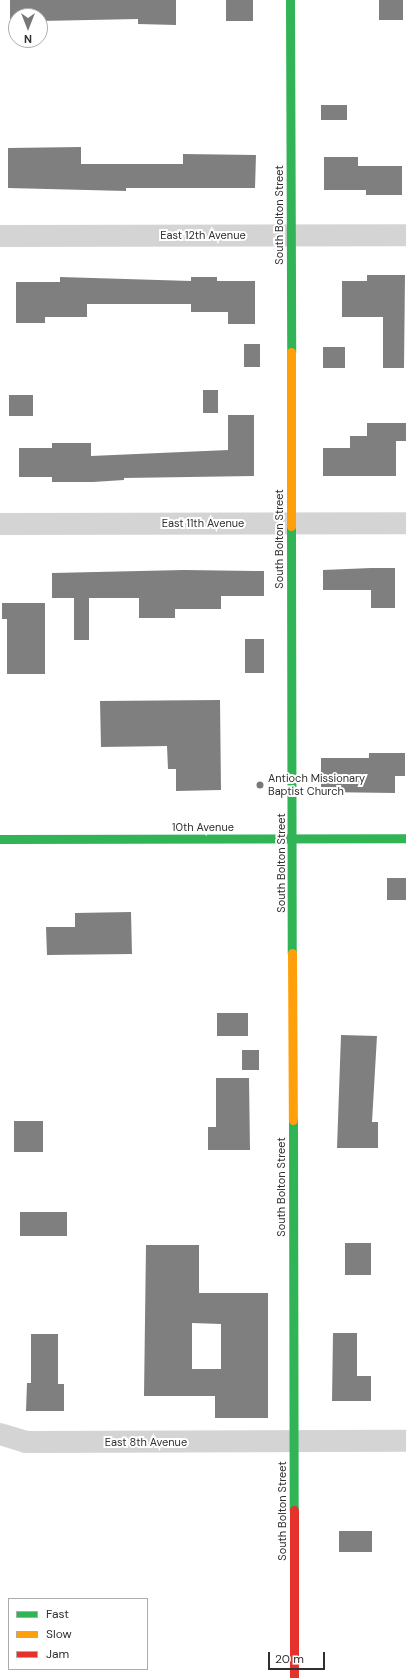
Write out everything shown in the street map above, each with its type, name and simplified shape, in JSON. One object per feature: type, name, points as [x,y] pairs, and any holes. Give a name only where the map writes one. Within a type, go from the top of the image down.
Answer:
[{"type":"main road","name":"South Bolton Street","points":[[290,0],[292,234],[291,523],[294,1678]]},
{"type":"main road","name":"10th Avenue","points":[[0,839],[406,838]]},
{"type":"street","name":"East 12th Avenue","points":[[0,236],[292,234],[406,235]]},
{"type":"street","name":"East 11th Avenue","points":[[0,524],[406,523]]},
{"type":"street","name":"East 8th Avenue","points":[[0,1434],[26,1442],[406,1441]]},
{"type":"building","points":[[10,0],[176,0],[176,25],[138,24],[138,19],[48,21],[48,8],[10,8]]},
{"type":"building","points":[[226,0],[253,0],[253,21],[226,21]]},
{"type":"building","points":[[379,0],[403,0],[403,20],[379,20]]},
{"type":"building","points":[[321,105],[347,105],[347,120],[321,120]]},
{"type":"building","points":[[81,147],[81,164],[183,164],[183,154],[256,155],[255,188],[126,188],[126,191],[8,188],[8,148]]},
{"type":"building","points":[[324,157],[358,157],[358,166],[402,166],[402,195],[366,195],[366,190],[324,190]]},
{"type":"building","points":[[367,275],[405,275],[404,368],[383,368],[383,317],[342,317],[342,281],[367,281]]},
{"type":"building","points":[[60,277],[191,281],[191,277],[217,277],[217,281],[255,281],[255,324],[228,324],[228,312],[191,312],[191,304],[87,304],[87,317],[45,317],[45,323],[16,323],[16,282],[60,282]]},
{"type":"building","points":[[244,344],[260,344],[260,367],[244,367]]},
{"type":"building","points":[[323,347],[345,347],[345,368],[323,368]]},
{"type":"building","points":[[203,390],[218,390],[218,413],[203,413]]},
{"type":"building","points":[[9,395],[33,395],[33,416],[9,416]]},
{"type":"building","points":[[228,415],[254,415],[254,476],[124,478],[124,480],[93,482],[52,482],[52,477],[19,477],[19,448],[52,448],[52,443],[91,443],[91,456],[228,450]]},
{"type":"building","points":[[367,423],[406,423],[406,441],[396,441],[396,476],[323,476],[323,448],[350,448],[350,436],[367,436]]},
{"type":"building","points":[[395,568],[395,608],[371,608],[371,590],[323,590],[323,570]]},
{"type":"building","points":[[184,570],[264,571],[264,596],[221,596],[221,609],[175,609],[175,618],[139,618],[139,598],[89,598],[89,640],[74,640],[74,598],[52,598],[52,573]]},
{"type":"building","points":[[2,603],[45,603],[45,674],[7,674],[7,619],[2,619]]},
{"type":"building","points":[[245,639],[264,639],[264,673],[245,673]]},
{"type":"building","points":[[220,700],[221,790],[176,791],[176,769],[168,769],[167,746],[101,747],[100,701]]},
{"type":"building","points":[[369,753],[405,753],[405,776],[395,776],[395,793],[321,792],[321,758],[369,758]]},
{"type":"building","points":[[387,878],[406,878],[406,900],[387,900]]},
{"type":"building","points":[[131,912],[132,954],[47,955],[46,927],[75,927],[75,913]]},
{"type":"building","points":[[217,1013],[248,1013],[248,1036],[217,1036]]},
{"type":"building","points":[[341,1035],[377,1036],[372,1122],[378,1122],[378,1148],[337,1148]]},
{"type":"building","points":[[242,1050],[259,1050],[259,1070],[242,1070]]},
{"type":"building","points":[[216,1078],[249,1078],[250,1150],[208,1150],[208,1127],[216,1127]]},
{"type":"building","points":[[14,1121],[43,1121],[43,1152],[14,1152]]},
{"type":"building","points":[[20,1212],[67,1212],[67,1236],[20,1236]]},
{"type":"building","points":[[345,1243],[371,1243],[371,1275],[345,1275]]},
{"type":"building","points":[[146,1245],[199,1245],[199,1293],[268,1293],[268,1418],[215,1418],[215,1396],[144,1396]],"holes":[[[192,1323],[221,1324],[221,1369],[192,1369]]]},
{"type":"building","points":[[333,1333],[357,1333],[357,1376],[371,1376],[371,1401],[332,1401]]},
{"type":"building","points":[[31,1334],[58,1334],[58,1384],[64,1384],[64,1411],[26,1411],[27,1383],[31,1383]]},
{"type":"building","points":[[339,1531],[372,1531],[372,1552],[339,1552]]},
{"type":"traffic: fast","points":[[290,0],[291,352]]},
{"type":"traffic: fast","points":[[291,526],[292,953]]},
{"type":"traffic: fast","points":[[0,839],[406,838]]},
{"type":"traffic: fast","points":[[293,1120],[294,1510]]},
{"type":"traffic: slow","points":[[291,352],[291,526]]},
{"type":"traffic: slow","points":[[292,953],[293,1120]]},
{"type":"traffic: jam","points":[[294,1510],[294,1678]]},
{"type":"place","name":"Antioch Missionary Baptist Church","points":[[260,785]]}]
